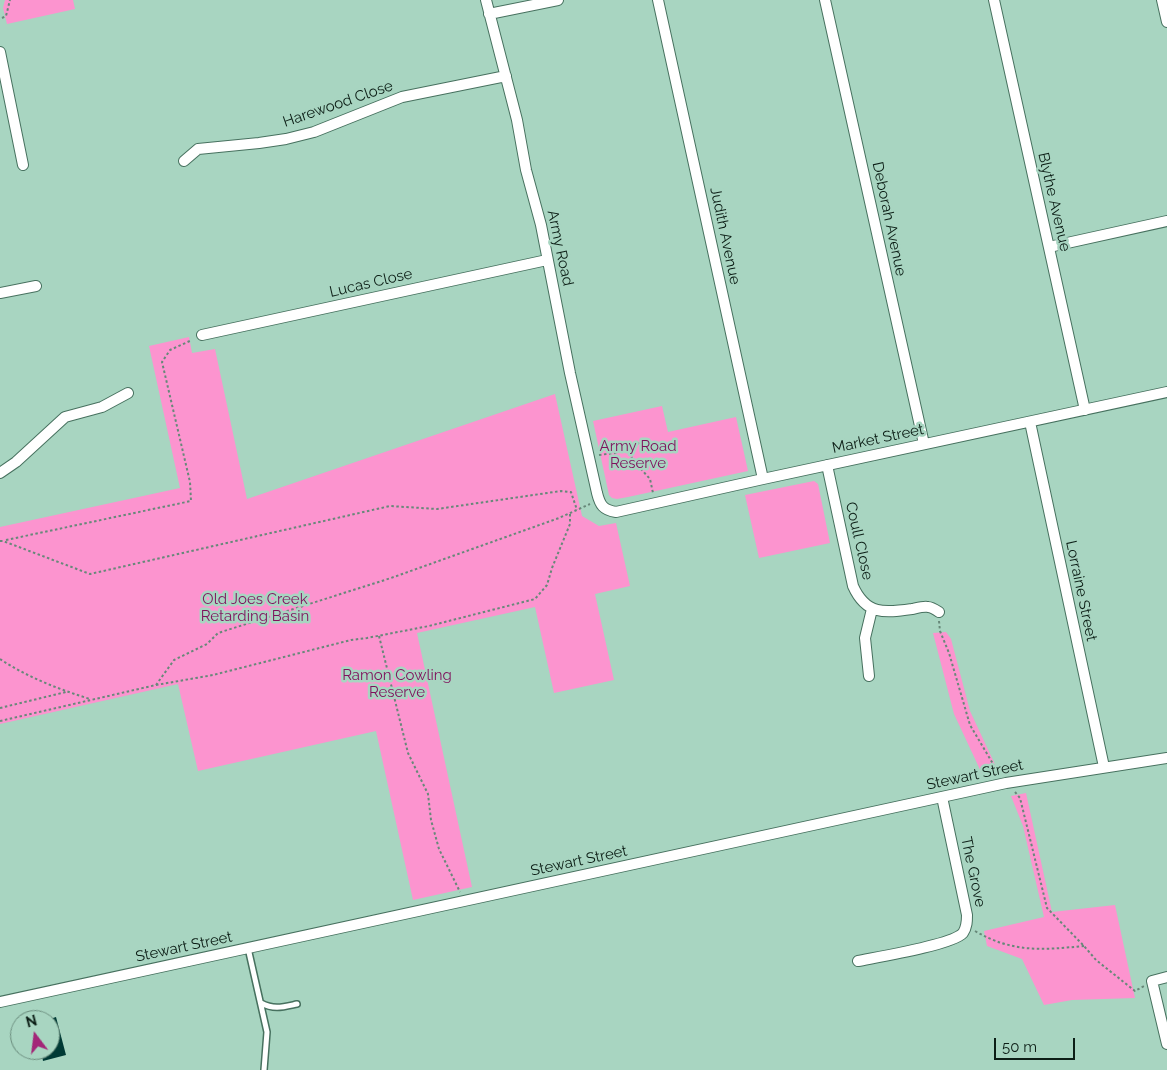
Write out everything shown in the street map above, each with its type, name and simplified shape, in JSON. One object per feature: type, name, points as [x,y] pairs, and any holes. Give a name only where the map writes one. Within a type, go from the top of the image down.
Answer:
[{"type":"street","name":"Army Road","points":[[486,0],[517,120],[526,170],[541,225],[599,503]]},
{"type":"street","points":[[489,14],[558,0]]},
{"type":"street","name":"Judith Avenue","points":[[658,0],[763,479]]},
{"type":"street","name":"Deborah Avenue","points":[[825,0],[924,444]]},
{"type":"street","name":"Blythe Avenue","points":[[994,0],[1085,410]]},
{"type":"street","points":[[1162,0],[1167,22]]},
{"type":"street","points":[[0,52],[23,165]]},
{"type":"street","name":"Harewood Close","points":[[184,162],[198,149],[259,143],[314,132],[402,97],[506,76]]},
{"type":"street","points":[[1049,247],[1167,221]]},
{"type":"street","name":"Lucas Close","points":[[202,335],[547,260]]},
{"type":"street","points":[[0,293],[36,286]]},
{"type":"street","name":"Market Street","points":[[599,503],[606,510],[616,512],[1167,392]]},
{"type":"street","points":[[0,474],[66,417],[102,407],[128,393]]},
{"type":"street","name":"Lorraine Street","points":[[1030,422],[1104,767]]},
{"type":"street","name":"Coull Close","points":[[827,465],[853,586],[857,596],[872,609]]},
{"type":"street","points":[[869,676],[865,638],[872,609],[897,611],[928,607],[939,612]]},
{"type":"street","name":"Stewart Street","points":[[0,1002],[1006,783],[1167,758]]},
{"type":"street","name":"The Grove","points":[[858,961],[948,942],[962,934],[967,926],[967,914],[942,797]]},
{"type":"street","points":[[1167,978],[1152,981],[1167,1044]]},
{"type":"lane","points":[[248,948],[267,1032],[264,1070]]},
{"type":"lane","points":[[260,1003],[270,1008],[297,1004]]},
{"type":"path","points":[[2,18],[6,16],[10,0]]},
{"type":"path","points":[[2,541],[191,501],[190,482],[162,362],[170,350],[202,335]]},
{"type":"path","points":[[598,455],[612,453],[644,441]]},
{"type":"path","points":[[627,448],[633,460],[650,479],[654,493]]},
{"type":"path","points":[[2,541],[50,557],[90,574],[390,506],[437,509],[561,491],[571,492],[577,510]]},
{"type":"path","points":[[156,685],[174,660],[207,644],[218,634],[391,578],[559,518],[590,503],[599,503]]},
{"type":"path","points":[[0,721],[156,685],[213,675],[351,640],[429,626],[535,599],[547,585],[570,524],[570,513]]},
{"type":"path","points":[[940,631],[949,653],[970,725],[995,769],[1020,798],[1047,908],[1096,960],[1135,991],[1152,981]]},
{"type":"path","points":[[378,636],[408,753],[428,794],[431,820],[440,849],[460,892]]},
{"type":"path","points":[[0,659],[16,669],[66,692],[92,700]]},
{"type":"path","points":[[0,708],[66,692]]},
{"type":"path","points":[[967,926],[1012,947],[1033,950],[1084,946]]},
{"type":"green space","points":[[5,0],[73,0],[75,9],[7,24],[3,8]]},
{"type":"green space","name":"Old Joes Creek Retarding Basin","points":[[189,337],[192,353],[215,349],[247,499],[555,394],[582,516],[599,526],[616,523],[630,586],[595,594],[614,680],[554,693],[535,607],[417,633],[472,887],[413,900],[376,731],[198,771],[178,684],[0,724],[0,527],[180,488],[149,346]]},
{"type":"green space","name":"Army Road Reserve","points":[[662,406],[668,432],[736,417],[748,471],[628,497],[612,498],[609,495],[593,421]]},
{"type":"green space","points":[[814,481],[818,484],[830,543],[759,558],[745,495]]},
{"type":"green space","points":[[946,632],[951,639],[970,711],[999,773],[983,776],[954,714],[933,633]]},
{"type":"green space","points":[[1026,793],[1052,912],[1115,905],[1135,998],[1072,1000],[1044,1005],[1022,959],[987,946],[984,931],[1044,917],[1023,826],[1011,796]]},
{"type":"building","points":[[60,1032],[66,1055],[60,1057]]},
{"type":"park label","name":"Ramon Cowling Reserve","points":[[397,684]]}]
